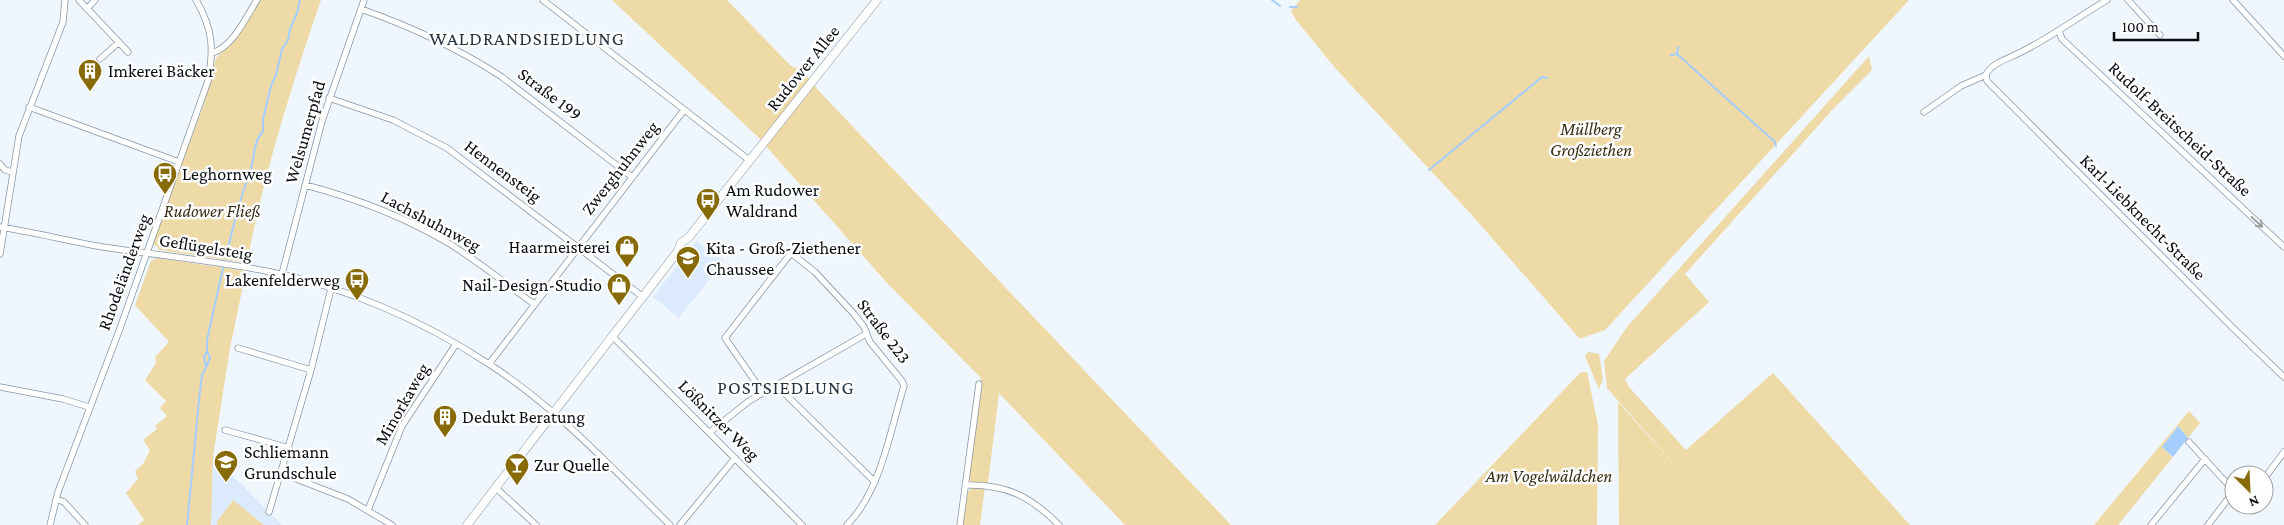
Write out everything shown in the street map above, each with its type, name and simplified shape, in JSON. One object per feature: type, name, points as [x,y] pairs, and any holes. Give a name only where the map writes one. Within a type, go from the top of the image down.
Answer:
[{"type":"street","points":[[0,254],[2,227],[19,136],[63,22],[65,0]]},
{"type":"street","points":[[79,0],[128,52]]},
{"type":"street","points":[[87,8],[95,0]]},
{"type":"street","name":"Rhodeländerweg","points":[[50,525],[56,499],[148,253],[179,162],[200,109],[208,81],[212,53],[210,33],[196,0]]},
{"type":"street","points":[[212,53],[218,51],[228,42],[257,0]]},
{"type":"street","name":"Welsumerpfad","points":[[282,274],[304,185],[329,98],[364,0]]},
{"type":"street","points":[[543,0],[749,160]]},
{"type":"street","name":"Rudower Allee","points":[[467,525],[613,337],[678,251],[679,246],[689,237],[877,0]]},
{"type":"street","points":[[1924,112],[1961,86],[1986,75],[1987,71],[2002,61],[2059,30],[2062,26],[2106,0]]},
{"type":"street","points":[[2128,0],[2160,35]]},
{"type":"street","points":[[2233,0],[2284,56]]},
{"type":"street","name":"Straße 199","points":[[361,9],[402,23],[442,41],[481,63],[510,83],[632,177]]},
{"type":"street","name":"Rudolf-Breitscheid-Straße","points":[[2059,30],[2062,39],[2284,247]]},
{"type":"street","points":[[100,59],[118,42]]},
{"type":"street","name":"Karl-Liebknecht-Straße","points":[[1986,75],[1987,80],[2007,101],[2284,377]]},
{"type":"street","name":"Hennensteig","points":[[329,98],[392,120],[440,144],[482,173],[643,297]]},
{"type":"street","points":[[29,107],[179,162]]},
{"type":"street","name":"Zwerghuhnweg","points":[[489,364],[684,110]]},
{"type":"street","points":[[0,164],[6,170],[12,172]]},
{"type":"street","name":"Lachshuhnweg","points":[[304,185],[380,209],[416,226],[478,262],[534,304]]},
{"type":"street","name":"Geflügelsteig","points":[[2,227],[96,246],[282,274],[331,289],[390,311],[456,344],[489,364],[554,412],[670,525]]},
{"type":"street","name":"Straße 223","points":[[762,393],[725,338],[791,253],[815,272],[864,326],[870,342],[902,380],[904,386],[875,482],[859,513],[847,525]]},
{"type":"street","points":[[269,512],[312,370],[331,289]]},
{"type":"street","points":[[710,432],[749,401],[866,334]]},
{"type":"street","name":"Lößnitzer Weg","points":[[613,337],[802,525]]},
{"type":"street","name":"Minorkaweg","points":[[368,510],[402,426],[456,344]]},
{"type":"street","points":[[238,348],[312,370]]},
{"type":"street","points":[[960,525],[979,384]]},
{"type":"street","points":[[776,386],[875,482]]},
{"type":"street","points":[[0,388],[63,399],[89,407]]},
{"type":"street","points":[[225,430],[289,448]]},
{"type":"street","points":[[2189,442],[2224,480]]},
{"type":"street","points":[[2274,466],[2284,452]]},
{"type":"street","points":[[680,525],[735,458]]},
{"type":"street","points":[[2151,525],[2204,459]]},
{"type":"street","points":[[281,473],[334,493],[368,510],[392,525]]},
{"type":"street","points":[[965,485],[986,484],[1015,493],[1038,505],[1059,525]]},
{"type":"street","points":[[496,488],[536,525]]},
{"type":"street","points":[[56,499],[64,502],[85,525]]},
{"type":"street","points":[[2208,525],[2224,504]]},
{"type":"shaded area","name":"Kita - Groß-Ziethener Chaussee","points":[[696,241],[724,261],[679,318],[653,297]]},
{"type":"shaded area","name":"Schliemann Grundschule","points":[[213,456],[282,525],[211,525]]},
{"type":"green space","name":"Rudower Fließ","points":[[260,0],[321,0],[279,130],[261,197],[247,263],[159,250],[157,246],[153,245],[158,226],[204,104],[216,58],[232,42]]},
{"type":"green space","points":[[612,0],[727,0],[790,65],[795,68],[801,68],[818,90],[1231,525],[1125,525],[999,393],[988,483],[967,483],[981,378],[888,284],[757,136]]},
{"type":"green space","name":"Müllberg Großziethen","points":[[1300,0],[1909,0],[1605,330],[1579,338],[1471,214],[1336,69],[1296,20],[1291,11]]},
{"type":"green space","points":[[1869,56],[1872,70],[1834,108],[1685,274],[1709,302],[1625,379],[1629,387],[1686,450],[1773,373],[1910,525],[1619,525],[1618,402],[1695,488],[1607,388],[1604,361],[1627,327]]},
{"type":"green space","name":"Rudower Fließ","points":[[157,258],[246,271],[230,348],[213,456],[211,525],[138,525],[144,520],[126,493],[138,479],[135,471],[143,464],[150,450],[143,440],[157,429],[155,426],[167,416],[160,408],[166,401],[145,380],[156,363],[155,357],[169,342],[135,305],[151,261]]},
{"type":"green space","points":[[1588,352],[1599,354],[1603,379],[1599,389],[1585,356]]},
{"type":"green space","name":"Am Vogelwäldchen","points":[[1581,372],[1587,372],[1598,425],[1597,525],[1435,525]]},
{"type":"green space","points":[[2189,411],[2200,423],[2188,438],[2178,426],[2162,447],[2173,457],[2118,525],[2094,525]]},
{"type":"green space","points":[[985,487],[980,525],[961,525],[967,493],[972,488]]},
{"type":"green space","points":[[233,500],[264,525],[218,525],[216,523]]},
{"type":"water","points":[[2178,426],[2188,438],[2173,457],[2162,447]]},
{"type":"waterway","name":"Rudower Fließ","points":[[226,258],[233,226],[251,170],[255,147],[263,131],[263,119],[271,86],[300,0]]},
{"type":"waterway","points":[[1272,0],[1280,6]]},
{"type":"waterway","points":[[1290,7],[1297,7]]},
{"type":"waterway","points":[[1677,54],[1678,47]]},
{"type":"waterway","points":[[1671,55],[1677,54],[1775,142],[1776,146]]},
{"type":"waterway","points":[[1429,170],[1542,77],[1547,78]]},
{"type":"waterway","name":"Rudower Fließ","points":[[187,525],[202,375],[206,367],[204,357],[207,351],[207,340],[223,268]]},
{"type":"waterway","name":"Rudower Fließ","points":[[206,367],[210,358],[207,351]]},
{"type":"place","name":"Imkerei Bäcker","points":[[90,92]]},
{"type":"place","name":"Leghornweg","points":[[165,195]]},
{"type":"place","name":"Am Rudower Waldrand","points":[[708,221]]},
{"type":"place","name":"Haarmeisterei","points":[[627,268]]},
{"type":"place","name":"Kita - Groß-Ziethener Chaussee","points":[[688,279]]},
{"type":"place","name":"Lakenfelderweg","points":[[357,301]]},
{"type":"place","name":"Nail-Design-Studio","points":[[619,306]]},
{"type":"place","name":"Dedukt Beratung","points":[[445,438]]},
{"type":"place","name":"Schliemann Grundschule","points":[[226,483]]},
{"type":"place","name":"Zur Quelle","points":[[517,486]]},
{"type":"district","name":"WALDRANDSIEDLUNG","points":[[527,38]]},
{"type":"district","name":"POSTSIEDLUNG","points":[[786,387]]}]
